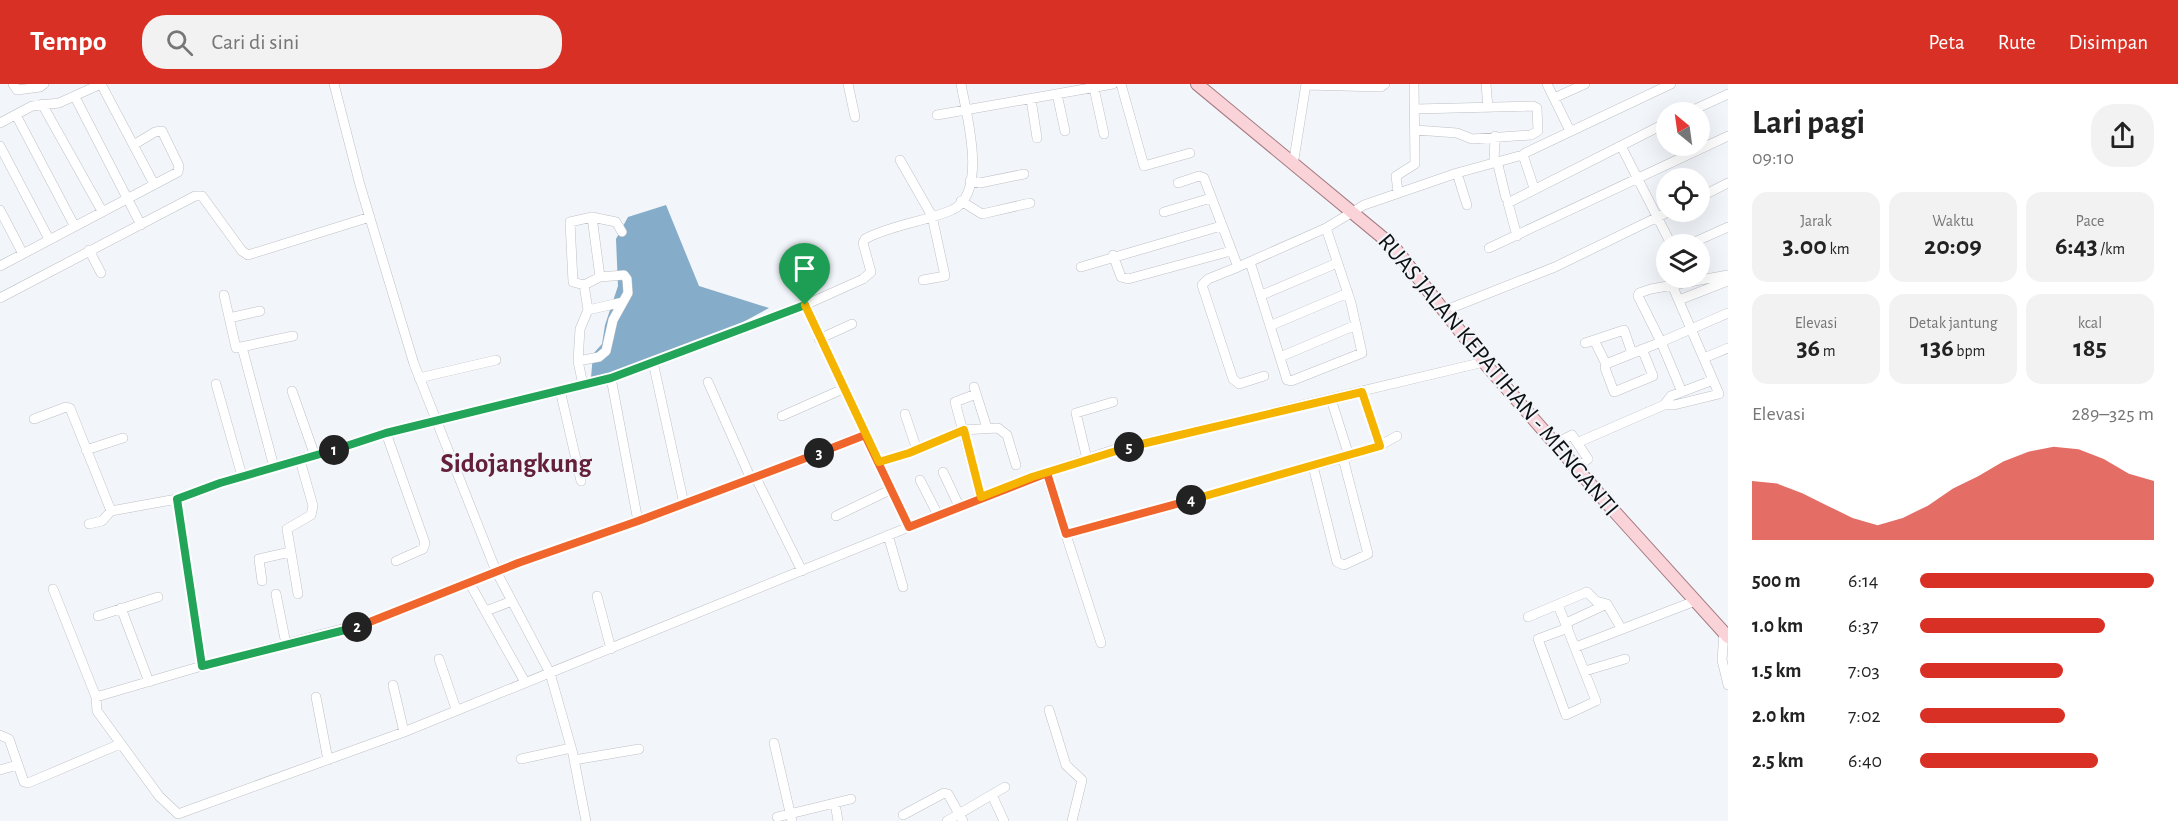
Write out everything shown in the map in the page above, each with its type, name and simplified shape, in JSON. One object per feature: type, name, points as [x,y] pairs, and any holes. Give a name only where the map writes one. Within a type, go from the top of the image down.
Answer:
[{"type":"main road","name":"RUAS JALAN KEPATIHAN - MENGANTI","points":[[1197,84],[1394,247],[1446,310],[1484,362],[1726,635]]},
{"type":"street","points":[[13,84],[17,90],[40,87],[44,84]]},
{"type":"street","points":[[0,123],[42,104],[59,103],[75,97],[101,84],[135,144],[154,184]]},
{"type":"street","points":[[334,84],[370,217],[419,378],[496,571],[550,673],[574,760],[586,821]]},
{"type":"street","points":[[848,84],[855,117]]},
{"type":"street","points":[[89,524],[102,521],[111,512],[177,499],[242,476],[386,433],[611,378],[805,305],[868,277],[871,272],[863,243],[865,239],[952,210],[961,201],[973,170],[973,144],[961,84]]},
{"type":"street","points":[[937,115],[1113,84]]},
{"type":"street","points":[[1121,84],[1136,145],[1144,166],[1190,153]]},
{"type":"street","points":[[1293,165],[1306,85],[1381,87],[1385,84]]},
{"type":"street","points":[[1398,192],[1397,174],[1414,166],[1416,109],[1414,84]]},
{"type":"street","points":[[1486,84],[1488,108]]},
{"type":"street","points":[[1547,84],[1570,130]]},
{"type":"street","points":[[1554,98],[1585,84]]},
{"type":"street","points":[[1534,188],[1523,155],[1570,130],[1670,84]]},
{"type":"street","points":[[1094,88],[1104,134]]},
{"type":"street","points":[[1057,94],[1065,131]]},
{"type":"street","points":[[1710,102],[1728,94]]},
{"type":"street","points":[[75,97],[141,225]]},
{"type":"street","points":[[1031,99],[1037,138]]},
{"type":"street","points":[[42,104],[102,211]]},
{"type":"street","points":[[1416,109],[1533,106],[1536,108],[1538,133],[1473,139],[1457,133],[1416,130]]},
{"type":"street","points":[[16,115],[74,225]]},
{"type":"street","points":[[1518,236],[1509,203],[1534,188],[1656,128]]},
{"type":"street","points":[[0,266],[178,172],[179,166],[162,131],[135,144]]},
{"type":"street","points":[[1495,136],[1496,162],[1506,198]]},
{"type":"street","points":[[1489,248],[1728,136]]},
{"type":"street","points":[[0,146],[49,239]]},
{"type":"street","points":[[1446,310],[1555,267],[1656,217],[1621,146]]},
{"type":"street","points":[[1264,376],[1239,384],[1233,379],[1202,285],[1208,279],[1326,228],[1352,212],[1398,192],[1520,156]]},
{"type":"street","points":[[900,160],[932,216],[945,276],[923,280]]},
{"type":"street","points":[[1457,173],[1467,205]]},
{"type":"street","points":[[970,181],[980,183],[1024,174]]},
{"type":"street","points":[[1178,183],[1202,176],[1238,267]]},
{"type":"street","points":[[1710,192],[1728,183]]},
{"type":"street","points":[[0,298],[199,195],[242,251],[248,255],[370,217]]},
{"type":"street","points":[[1164,212],[1211,198]]},
{"type":"street","points":[[961,201],[982,214],[1030,202]]},
{"type":"street","points":[[0,210],[23,254]]},
{"type":"street","points":[[592,217],[600,278]]},
{"type":"street","points":[[578,361],[603,355],[613,320],[628,293],[626,277],[600,278],[584,285],[573,282],[569,224],[573,220],[592,217],[616,222],[621,232]]},
{"type":"street","points":[[1081,267],[1113,255],[1221,226]]},
{"type":"street","points":[[1250,262],[1272,325],[1285,376],[1291,381],[1362,353],[1348,293],[1326,228]]},
{"type":"street","points":[[1710,236],[1727,230]]},
{"type":"street","points":[[89,250],[101,273]]},
{"type":"street","points":[[1113,255],[1121,278],[1128,279],[1231,251]]},
{"type":"street","points":[[1262,295],[1338,263]]},
{"type":"street","points":[[1710,278],[1728,275]]},
{"type":"street","points":[[1679,300],[1728,281]]},
{"type":"street","points":[[583,385],[578,361],[580,329],[588,310],[584,285]]},
{"type":"street","points":[[1656,288],[1639,293],[1638,296],[1682,392]]},
{"type":"street","points":[[1579,442],[1664,405],[1674,405],[1719,394],[1673,288]]},
{"type":"street","points":[[1272,325],[1348,293]]},
{"type":"street","points":[[224,294],[236,348],[293,336]]},
{"type":"street","points":[[588,310],[623,302]]},
{"type":"street","points":[[805,305],[909,527]]},
{"type":"street","points":[[229,318],[260,311]]},
{"type":"street","points":[[1606,364],[1728,313]]},
{"type":"street","points":[[819,339],[852,324]]},
{"type":"street","points":[[1280,357],[1356,325]]},
{"type":"street","points":[[1632,353],[1624,330],[1590,341],[1606,364],[1605,368],[1614,392],[1653,376],[1642,350]]},
{"type":"street","points":[[242,347],[274,467]]},
{"type":"street","points":[[1704,358],[1728,348]]},
{"type":"street","points":[[419,378],[496,360]]},
{"type":"street","points":[[652,362],[684,504]]},
{"type":"street","points":[[53,589],[96,697],[97,711],[159,796],[178,814],[404,732],[981,497],[1113,450],[1484,362]]},
{"type":"street","points":[[611,378],[638,521]]},
{"type":"street","points":[[1664,405],[1671,396],[1713,380]]},
{"type":"street","points":[[708,382],[753,478],[802,571]]},
{"type":"street","points":[[216,384],[242,476]]},
{"type":"street","points":[[782,416],[843,389]]},
{"type":"street","points":[[560,390],[581,481]]},
{"type":"street","points":[[981,497],[956,400],[975,390],[987,428]]},
{"type":"street","points":[[292,391],[315,456]]},
{"type":"street","points":[[1362,392],[1380,446]]},
{"type":"street","points":[[1313,466],[1337,562],[1344,565],[1368,554],[1331,399]]},
{"type":"street","points":[[1087,459],[1076,413],[1113,402]]},
{"type":"street","points":[[34,419],[68,406],[111,512]]},
{"type":"street","points":[[905,414],[917,450]]},
{"type":"street","points":[[879,462],[917,450],[964,430],[987,428],[1004,430],[1016,465]]},
{"type":"street","points":[[386,433],[424,543],[423,549],[396,561]]},
{"type":"street","points":[[96,697],[376,620],[496,571],[638,521],[865,435]]},
{"type":"street","points":[[1555,444],[1572,435],[1579,442],[1588,459],[1576,468]]},
{"type":"street","points":[[1066,534],[1346,457],[1380,446],[1397,436]]},
{"type":"street","points":[[86,450],[123,438]]},
{"type":"street","points":[[298,594],[287,529],[311,515],[313,511],[300,460]]},
{"type":"street","points":[[943,472],[959,506]]},
{"type":"street","points":[[1047,473],[1101,643]]},
{"type":"street","points":[[920,480],[938,515]]},
{"type":"street","points":[[836,516],[892,489]]},
{"type":"street","points":[[177,499],[202,666]]},
{"type":"street","points":[[888,535],[903,587]]},
{"type":"street","points":[[262,581],[259,559],[290,552]]},
{"type":"street","points":[[469,582],[525,682]]},
{"type":"street","points":[[1528,617],[1587,592],[1596,601],[1607,604],[1621,628]]},
{"type":"street","points":[[276,594],[286,644]]},
{"type":"street","points":[[597,596],[610,649]]},
{"type":"street","points":[[98,616],[158,597]]},
{"type":"street","points":[[486,611],[512,601]]},
{"type":"street","points":[[1576,647],[1695,601]]},
{"type":"street","points":[[1558,605],[1567,626],[1576,647],[1595,703],[1566,715],[1538,639],[1567,626],[1607,604]]},
{"type":"street","points":[[121,608],[149,682]]},
{"type":"street","points":[[1726,635],[1722,660],[1728,685]]},
{"type":"street","points":[[439,659],[456,709]]},
{"type":"street","points":[[1585,671],[1625,659]]},
{"type":"street","points":[[393,685],[404,732]]},
{"type":"street","points":[[316,697],[328,760]]},
{"type":"street","points":[[1049,710],[1066,765],[1082,780],[1072,821]]},
{"type":"street","points":[[0,735],[9,739],[24,782],[28,783],[120,744]]},
{"type":"street","points":[[774,743],[791,817]]},
{"type":"street","points":[[521,759],[571,748]]},
{"type":"street","points":[[574,760],[639,749]]},
{"type":"street","points":[[0,770],[17,765]]},
{"type":"street","points":[[947,821],[961,817],[1005,787]]},
{"type":"street","points":[[903,815],[944,793],[948,794],[961,817]]},
{"type":"street","points":[[992,795],[1005,821]]},
{"type":"street","points":[[777,817],[791,817],[850,799]]},
{"type":"street","points":[[835,803],[838,821]]},
{"type":"water","points":[[666,205],[699,286],[769,308],[710,340],[623,373],[591,378],[593,354],[602,344],[605,325],[618,286],[616,239],[628,217]]},
{"type":"district","name":"Sidojangkung","points":[[516,463]]},
{"type":"route","points":[[805,305],[840,385],[879,462],[909,453],[964,430],[981,497],[1032,477],[1113,450],[1362,392],[1380,446],[1066,534],[1047,473],[909,527],[865,435],[756,478],[518,563],[376,620],[202,666],[177,499],[220,483],[386,433],[611,378],[805,305]]}]
